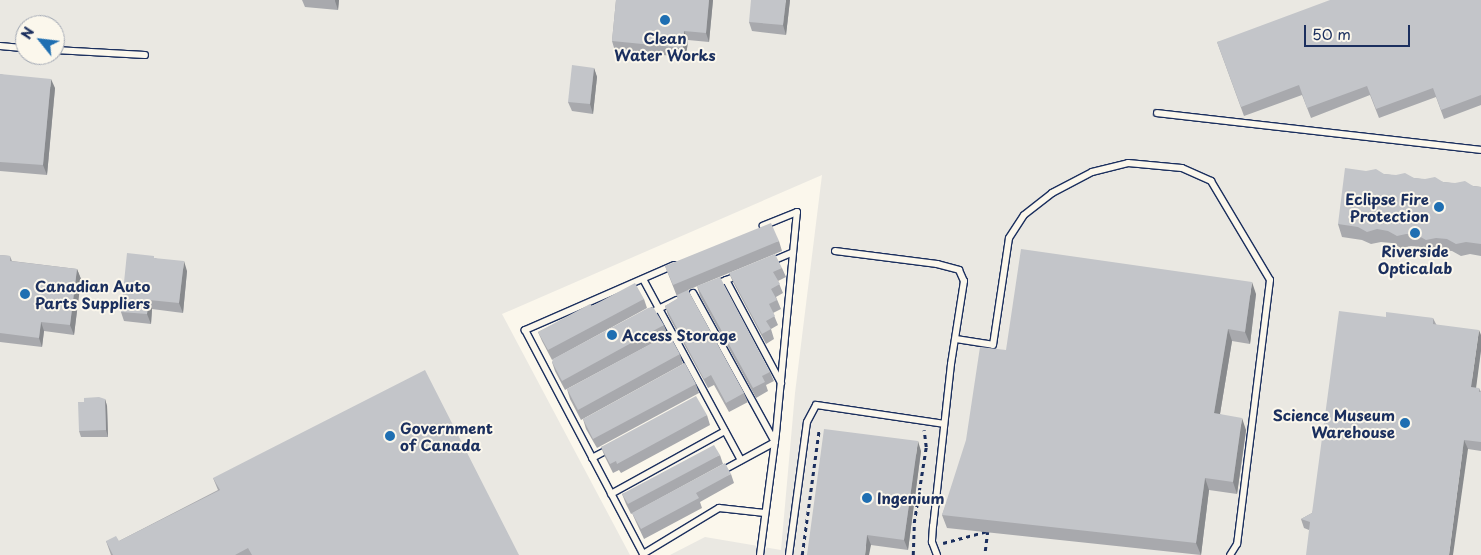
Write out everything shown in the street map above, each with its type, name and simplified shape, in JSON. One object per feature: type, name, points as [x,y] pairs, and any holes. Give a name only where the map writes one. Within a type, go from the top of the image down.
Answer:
[{"type":"lane","points":[[0,46],[15,47]]},
{"type":"lane","points":[[65,51],[145,55]]},
{"type":"lane","points":[[1157,113],[1481,150]]},
{"type":"lane","points":[[956,339],[993,345],[1009,238],[1024,215],[1052,193],[1092,172],[1128,162],[1182,168],[1211,181],[1270,280],[1237,544],[1230,555]]},
{"type":"lane","points":[[752,232],[797,212],[775,442],[760,555]]},
{"type":"lane","points":[[835,251],[921,261],[959,270],[964,281],[951,364],[933,526],[932,542],[938,555]]},
{"type":"lane","points":[[760,266],[793,252]]},
{"type":"lane","points":[[679,263],[525,330],[643,554],[719,508],[765,513]]},
{"type":"lane","points":[[710,287],[743,273]]},
{"type":"lane","points":[[643,279],[741,460]]},
{"type":"lane","points":[[726,280],[781,383]]},
{"type":"lane","points":[[641,317],[702,290]]},
{"type":"lane","points":[[693,293],[775,442]]},
{"type":"lane","points":[[665,341],[674,337]]},
{"type":"lane","points":[[545,369],[554,364]]},
{"type":"lane","points":[[681,371],[690,366]]},
{"type":"lane","points":[[561,398],[570,394]]},
{"type":"lane","points":[[697,401],[706,396]]},
{"type":"lane","points":[[789,555],[807,422],[816,405],[944,424]]},
{"type":"lane","points":[[576,428],[585,423]]},
{"type":"lane","points":[[611,494],[725,431]]},
{"type":"lane","points":[[716,474],[775,442]]},
{"type":"lane","points":[[592,458],[619,444]]},
{"type":"lane","points":[[626,522],[634,518]]},
{"type":"path","points":[[913,555],[914,523],[926,447],[923,421]]},
{"type":"path","points":[[802,555],[819,429]]},
{"type":"path","points":[[945,541],[988,531],[985,555]]},
{"type":"shaded area","points":[[0,0],[1481,0],[1481,555],[670,555],[705,537],[781,550],[795,393],[822,175],[502,314],[630,555],[0,555]]},
{"type":"building","name":"Clean Water Works","points":[[616,0],[709,0],[706,33],[684,31],[683,48],[612,41]]},
{"type":"building","points":[[751,0],[786,0],[783,25],[749,22]]},
{"type":"building","points":[[1330,0],[1481,0],[1481,95],[1441,110],[1433,88],[1376,109],[1367,86],[1307,108],[1299,85],[1241,107],[1217,42]]},
{"type":"building","points":[[572,65],[594,68],[590,104],[568,102]]},
{"type":"building","points":[[0,74],[51,79],[43,165],[0,162]]},
{"type":"building","points":[[1345,168],[1366,171],[1376,169],[1384,174],[1396,175],[1405,173],[1414,178],[1425,179],[1435,177],[1443,182],[1455,183],[1465,181],[1473,186],[1481,187],[1481,244],[1466,242],[1456,244],[1447,239],[1436,238],[1426,240],[1417,235],[1406,234],[1397,236],[1388,231],[1377,229],[1367,232],[1358,227],[1338,224]]},
{"type":"building","points":[[771,223],[779,241],[673,285],[665,266]]},
{"type":"building","points":[[1021,249],[1252,282],[1245,332],[1228,329],[1214,413],[1242,418],[1233,482],[1205,478],[1196,543],[942,515],[966,440],[980,347],[1006,350]]},
{"type":"building","points":[[127,253],[184,261],[179,303],[149,300],[147,314],[121,312]]},
{"type":"building","points":[[775,254],[782,268],[773,272],[780,284],[771,289],[777,300],[769,304],[775,316],[766,321],[771,329],[762,334],[729,273]]},
{"type":"building","name":"Canadian Auto Parts Suppliers","points":[[0,255],[10,256],[10,261],[77,269],[70,325],[41,322],[39,338],[0,333]]},
{"type":"building","points":[[720,277],[770,372],[762,376],[765,382],[753,388],[697,286]]},
{"type":"building","points":[[635,283],[644,299],[548,350],[538,332],[590,304],[592,306]]},
{"type":"building","points":[[688,290],[744,393],[726,403],[711,375],[704,379],[665,306],[678,298],[677,295]]},
{"type":"building","points":[[653,307],[664,325],[562,381],[552,362],[553,359]]},
{"type":"building","name":"Science Museum Warehouse","points":[[1339,311],[1386,317],[1386,312],[1433,318],[1433,324],[1479,330],[1471,387],[1479,388],[1479,392],[1481,392],[1481,442],[1464,440],[1449,555],[1306,555],[1310,522],[1301,519],[1312,513]]},
{"type":"building","points":[[669,334],[680,354],[578,410],[567,389]]},
{"type":"building","points":[[685,363],[696,384],[593,439],[583,419]]},
{"type":"building","name":"Government of Canada","points":[[425,370],[519,555],[252,555],[248,548],[235,555],[113,555],[106,541],[116,536],[119,541],[220,490],[213,478]]},
{"type":"building","points":[[696,396],[707,415],[617,464],[616,461],[610,464],[601,447]]},
{"type":"building","points":[[99,397],[105,399],[106,430],[79,431],[78,402],[84,402],[84,398]]},
{"type":"building","name":"Ingenium","points":[[824,429],[918,441],[904,540],[867,535],[865,555],[807,555]]},
{"type":"building","points":[[714,445],[720,455],[628,504],[622,494]]},
{"type":"building","points":[[725,463],[731,474],[696,493],[699,498],[641,529],[632,513]]},
{"type":"place","name":"Clean Water Works","points":[[665,20]]},
{"type":"place","name":"Eclipse Fire Protection","points":[[1439,207]]},
{"type":"place","name":"Riverside Opticalab","points":[[1415,233]]},
{"type":"place","name":"Canadian Auto Parts Suppliers","points":[[25,294]]},
{"type":"place","name":"Access Storage","points":[[612,335]]},
{"type":"place","name":"Science Museum Warehouse","points":[[1405,423]]},
{"type":"place","name":"Government of Canada","points":[[390,436]]},
{"type":"place","name":"Ingenium","points":[[867,498]]}]
